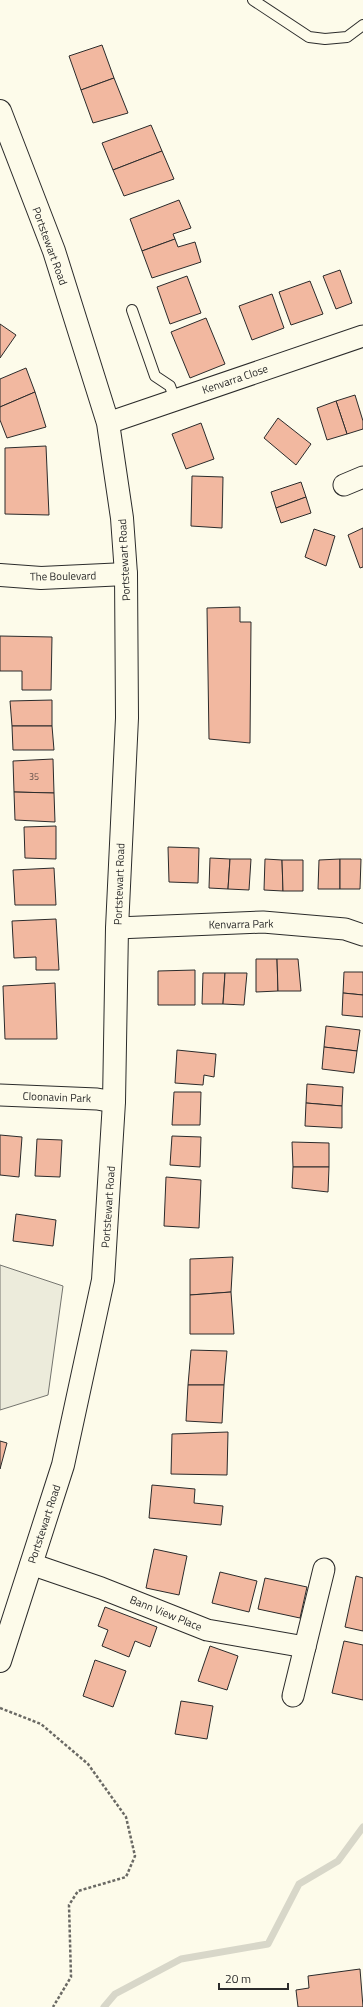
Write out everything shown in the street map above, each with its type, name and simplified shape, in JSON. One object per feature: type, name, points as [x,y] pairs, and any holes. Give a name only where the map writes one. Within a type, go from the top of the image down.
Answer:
[{"type":"main road","name":"Portstewart Road","points":[[0,111],[54,251],[108,423],[122,518],[126,574],[127,718],[118,928],[114,1102],[103,1280],[63,1465],[0,1661]]},
{"type":"main road","name":"The Boulevard","points":[[0,575],[42,578],[126,574]]},
{"type":"street","name":"Kenvarra Close","points":[[108,423],[363,336]]},
{"type":"street","points":[[344,485],[363,477]]},
{"type":"street","name":"Kenvarra Park","points":[[118,928],[263,922],[345,929],[363,934]]},
{"type":"street","name":"Cloonavin Park","points":[[0,1095],[97,1099],[114,1102]]},
{"type":"street","name":"Bann View Place","points":[[31,1564],[101,1588],[207,1630],[305,1647]]},
{"type":"street","points":[[293,1696],[324,1569]]},
{"type":"lane","points":[[253,0],[309,37],[325,39],[347,37],[363,25]]},
{"type":"lane","points":[[132,310],[155,376],[170,386],[175,400]]},
{"type":"path","points":[[0,1708],[41,1724],[88,1764],[126,1817],[135,1856],[126,1877],[78,1891],[69,1905],[71,1977],[53,2007]]},
{"type":"shaded area","points":[[0,1265],[63,1286],[48,1395],[0,1410]]},
{"type":"building","points":[[102,45],[114,78],[81,90],[69,56]]},
{"type":"building","points":[[114,78],[128,113],[93,123],[81,90]]},
{"type":"building","points":[[151,125],[162,151],[113,170],[102,143]]},
{"type":"building","points":[[162,151],[174,179],[124,196],[113,170]]},
{"type":"building","points":[[179,200],[191,228],[173,234],[175,239],[142,251],[130,219]]},
{"type":"building","points":[[175,239],[178,247],[195,242],[201,262],[152,278],[142,251]]},
{"type":"building","points":[[340,270],[352,303],[336,309],[323,276]]},
{"type":"building","points":[[187,276],[201,313],[170,324],[157,287]]},
{"type":"building","points":[[310,281],[323,314],[291,325],[279,292]]},
{"type":"building","points":[[272,294],[284,328],[252,340],[239,306]]},
{"type":"building","points":[[206,318],[225,364],[190,378],[171,332]]},
{"type":"building","points":[[0,324],[16,335],[0,358]]},
{"type":"building","points":[[26,368],[35,392],[0,407],[0,379]]},
{"type":"building","points":[[35,392],[46,427],[7,438],[0,420],[0,407]]},
{"type":"building","points":[[355,395],[363,421],[363,429],[347,434],[336,401]]},
{"type":"building","points":[[336,401],[347,434],[327,440],[317,408]]},
{"type":"building","points":[[278,418],[311,444],[296,465],[264,438]]},
{"type":"building","points":[[201,423],[214,459],[186,469],[172,434]]},
{"type":"building","points":[[46,446],[49,515],[5,514],[5,448]]},
{"type":"building","points":[[192,476],[223,477],[222,528],[191,526]]},
{"type":"building","points":[[301,482],[306,497],[276,508],[271,492]]},
{"type":"building","points":[[306,497],[311,513],[281,523],[276,508]]},
{"type":"building","points":[[363,528],[363,567],[360,568],[348,535]]},
{"type":"building","points":[[314,529],[335,536],[326,566],[305,557]]},
{"type":"building","points":[[240,607],[240,622],[251,622],[250,743],[209,739],[207,608]]},
{"type":"building","points":[[0,636],[52,637],[51,690],[22,690],[22,671],[0,671]]},
{"type":"building","points":[[52,700],[52,726],[12,726],[10,701]]},
{"type":"building","points":[[12,726],[52,726],[54,750],[13,750]]},
{"type":"building","points":[[53,759],[54,793],[14,792],[13,761]]},
{"type":"building","points":[[14,792],[54,793],[55,822],[15,820]]},
{"type":"building","points":[[56,826],[56,859],[25,858],[24,827]]},
{"type":"building","points":[[168,847],[199,848],[198,883],[169,882]]},
{"type":"building","points":[[210,858],[230,859],[228,889],[209,888]]},
{"type":"building","points":[[230,859],[251,859],[249,890],[228,889]]},
{"type":"building","points":[[265,859],[282,860],[283,891],[264,890]]},
{"type":"building","points":[[340,859],[340,889],[318,889],[319,860]]},
{"type":"building","points":[[340,859],[361,859],[360,889],[340,889]]},
{"type":"building","points":[[282,860],[303,860],[303,891],[283,891]]},
{"type":"building","points":[[54,868],[56,905],[15,905],[13,870]]},
{"type":"building","points":[[56,919],[59,970],[36,970],[36,957],[14,958],[12,921]]},
{"type":"building","points":[[256,959],[277,959],[278,991],[256,992]]},
{"type":"building","points":[[277,959],[298,959],[301,991],[278,991]]},
{"type":"building","points":[[195,970],[195,1005],[158,1005],[158,971]]},
{"type":"building","points":[[344,972],[363,972],[363,995],[343,993]]},
{"type":"building","points":[[203,973],[225,973],[223,1004],[202,1004]]},
{"type":"building","points":[[225,973],[247,973],[244,1005],[223,1004]]},
{"type":"building","points":[[55,983],[57,1039],[5,1039],[3,986]]},
{"type":"building","points":[[343,993],[363,995],[363,1017],[342,1015]]},
{"type":"building","points":[[326,1026],[360,1030],[357,1051],[324,1047]]},
{"type":"building","points":[[324,1047],[357,1051],[354,1073],[322,1069]]},
{"type":"building","points":[[177,1050],[216,1054],[214,1077],[204,1075],[203,1085],[175,1083]]},
{"type":"building","points":[[307,1084],[343,1087],[342,1106],[306,1103]]},
{"type":"building","points":[[174,1092],[201,1092],[200,1125],[172,1125]]},
{"type":"building","points":[[306,1103],[342,1106],[342,1128],[305,1126]]},
{"type":"building","points":[[0,1135],[22,1137],[19,1177],[0,1175]]},
{"type":"building","points":[[172,1136],[201,1137],[200,1167],[170,1165]]},
{"type":"building","points":[[37,1139],[62,1140],[60,1177],[35,1176]]},
{"type":"building","points":[[292,1142],[329,1143],[329,1167],[293,1167]]},
{"type":"building","points":[[293,1167],[329,1167],[328,1192],[292,1188]]},
{"type":"building","points":[[166,1177],[201,1180],[199,1228],[164,1226]]},
{"type":"building","points":[[16,1214],[56,1220],[53,1246],[13,1241]]},
{"type":"building","points":[[233,1257],[231,1292],[190,1295],[190,1259]]},
{"type":"building","points":[[231,1292],[234,1334],[190,1334],[190,1295]]},
{"type":"building","points":[[191,1350],[227,1351],[224,1385],[188,1385]]},
{"type":"building","points":[[188,1385],[224,1385],[222,1423],[186,1421]]},
{"type":"building","points":[[228,1432],[227,1475],[171,1474],[172,1434]]},
{"type":"building","points":[[0,1441],[7,1443],[0,1469]]},
{"type":"building","points":[[152,1485],[195,1489],[194,1503],[223,1506],[221,1525],[149,1518]]},
{"type":"building","points":[[154,1549],[187,1556],[179,1595],[146,1588]]},
{"type":"building","points":[[220,1572],[257,1581],[249,1612],[212,1603]]},
{"type":"building","points":[[356,1576],[363,1578],[363,1631],[345,1627]]},
{"type":"building","points":[[265,1578],[307,1587],[300,1618],[258,1609]]},
{"type":"building","points":[[105,1607],[157,1627],[150,1647],[135,1641],[129,1657],[102,1646],[108,1630],[98,1626]]},
{"type":"building","points":[[344,1641],[363,1645],[363,1700],[332,1693]]},
{"type":"building","points":[[210,1646],[238,1656],[227,1690],[198,1681]]},
{"type":"building","points":[[95,1660],[126,1671],[113,1707],[83,1696]]},
{"type":"building","points":[[181,1701],[213,1706],[207,1739],[175,1734]]},
{"type":"building","points":[[360,1969],[363,2007],[298,2007],[296,1990],[309,1988],[308,1976]]},
{"type":"waterway","points":[[104,2007],[115,1994],[181,1959],[268,1944],[299,1884],[338,1861],[363,1827]]}]
